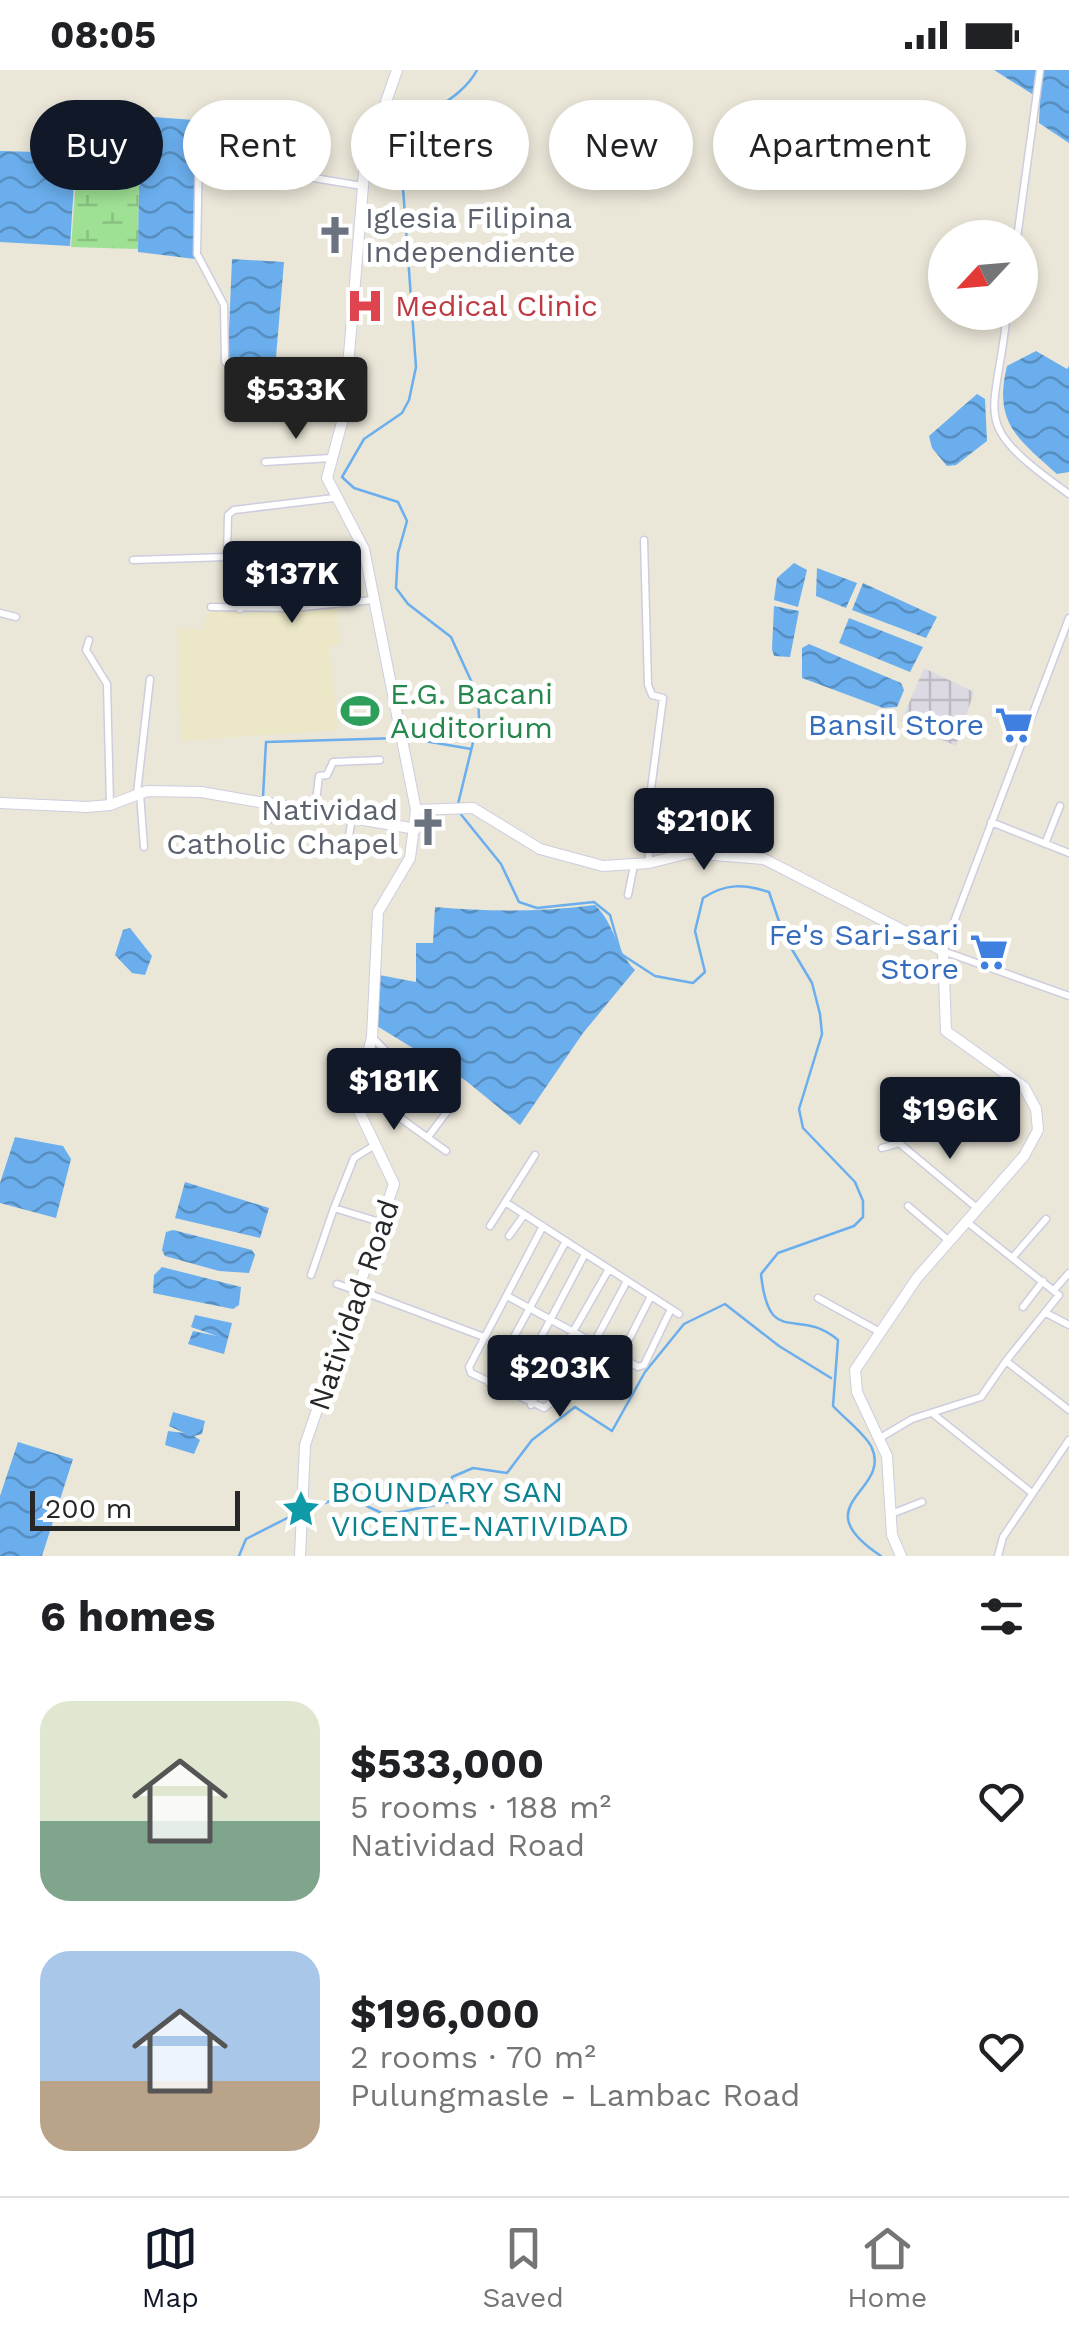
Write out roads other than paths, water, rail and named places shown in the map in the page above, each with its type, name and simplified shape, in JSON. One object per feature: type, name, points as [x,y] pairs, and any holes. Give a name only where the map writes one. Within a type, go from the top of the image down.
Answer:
[{"type":"street","name":"Natividad Road","points":[[386,100],[397,70]]},
{"type":"street","points":[[1019,220],[1040,70]]},
{"type":"street","points":[[198,190],[197,254],[224,304],[225,362],[239,372]]},
{"type":"street","name":"Natividad Road","points":[[300,1556],[306,1445],[394,1184],[359,1112],[359,1088],[372,1036],[378,912],[407,865],[416,828],[416,810],[360,534],[334,498],[326,478],[344,416],[362,190]]},
{"type":"street","points":[[1003,330],[994,386],[994,421],[1012,449],[1069,494]]},
{"type":"street","points":[[269,413],[344,416]]},
{"type":"street","points":[[265,462],[331,458]]},
{"type":"street","points":[[227,557],[226,520],[234,510],[334,498]]},
{"type":"street","points":[[644,540],[648,686],[652,695],[663,698],[648,812],[649,863]]},
{"type":"street","points":[[134,560],[287,552]]},
{"type":"street","points":[[240,589],[240,609]]},
{"type":"street","points":[[211,607],[240,609],[373,600]]},
{"type":"street","points":[[0,613],[16,616]]},
{"type":"street","points":[[902,1556],[892,1535],[890,1465],[857,1392],[855,1370],[878,1331],[948,1240],[1036,1141],[1038,1121],[1024,1087],[946,1031],[942,951],[1069,618]]},
{"type":"street","points":[[89,640],[86,650],[108,691],[110,805]]},
{"type":"street","points":[[144,847],[138,793],[150,679]]},
{"type":"street","points":[[315,809],[319,776],[327,775],[334,762],[380,760]]},
{"type":"street","points":[[0,803],[110,805],[138,793],[201,792],[416,828]]},
{"type":"street","points":[[269,820],[272,801]]},
{"type":"street","points":[[1045,844],[1060,806]]},
{"type":"street","points":[[416,810],[466,807],[487,814],[546,851],[603,866],[649,863],[675,856],[734,854],[772,862],[942,951],[1069,996]]},
{"type":"street","points":[[673,807],[675,856]]},
{"type":"street","points":[[348,842],[352,816]]},
{"type":"street","points":[[991,822],[1069,854]]},
{"type":"street","points":[[628,895],[634,865]]},
{"type":"street","points":[[372,1036],[386,1052]]},
{"type":"street","points":[[359,1088],[446,1151]]},
{"type":"street","points":[[428,1136],[455,1101]]},
{"type":"street","points":[[882,1148],[899,1142],[977,1208]]},
{"type":"street","points":[[311,1275],[354,1158],[376,1144]]},
{"type":"street","points":[[490,1226],[535,1155]]},
{"type":"street","points":[[505,1202],[679,1314]]},
{"type":"street","points":[[908,1206],[948,1240]]},
{"type":"street","points":[[334,1208],[382,1223]]},
{"type":"street","points":[[509,1236],[524,1215]]},
{"type":"street","points":[[1013,1257],[1046,1220]]},
{"type":"street","points":[[880,1438],[912,1418],[981,1397],[1060,1298],[1044,1281],[966,1221]]},
{"type":"street","points":[[543,1226],[469,1370],[511,1395],[544,1408],[570,1388],[627,1281]]},
{"type":"street","points":[[489,1383],[566,1241]]},
{"type":"street","points":[[511,1395],[585,1254]]},
{"type":"street","points":[[532,1405],[609,1269]]},
{"type":"street","points":[[1054,1290],[1069,1272]]},
{"type":"street","points":[[1023,1307],[1044,1281]]},
{"type":"street","points":[[337,1284],[485,1338]]},
{"type":"street","points":[[507,1296],[642,1367],[671,1308]]},
{"type":"street","points":[[620,1357],[651,1296]]},
{"type":"street","points":[[818,1298],[878,1331]]},
{"type":"street","points":[[1046,1313],[1069,1325]]},
{"type":"street","points":[[1006,1361],[1069,1410]]},
{"type":"street","points":[[932,1414],[1032,1492]]},
{"type":"street","points":[[998,1556],[1002,1537],[1069,1440]]},
{"type":"street","points":[[890,1515],[922,1502]]},
{"type":"water","points":[[994,70],[1069,70],[1069,143],[1039,123],[1040,99]]},
{"type":"water","points":[[163,118],[183,119],[183,190],[195,190],[195,259],[138,252],[139,190],[163,190]]},
{"type":"water","points":[[0,151],[30,152],[30,190],[74,190],[70,246],[0,242]]},
{"type":"water","points":[[232,259],[284,262],[275,369],[232,365],[228,354]]},
{"type":"water","points":[[1036,351],[1067,369],[1069,366],[1069,472],[1057,474],[1043,462],[1020,439],[1006,416],[1003,402],[1007,366]]},
{"type":"water","points":[[977,394],[985,399],[987,441],[956,465],[947,466],[932,448],[929,436]]},
{"type":"water","points":[[794,563],[807,570],[798,607],[774,600],[777,578]]},
{"type":"water","points":[[817,568],[857,583],[846,608],[816,596]]},
{"type":"water","points":[[863,583],[937,617],[926,638],[852,610]]},
{"type":"water","points":[[774,606],[799,611],[790,657],[774,656]]},
{"type":"water","points":[[849,618],[923,647],[910,672],[839,643]]},
{"type":"water","points":[[809,644],[901,683],[904,690],[897,707],[883,708],[802,678],[802,648]]},
{"type":"water","points":[[595,905],[635,970],[583,1033],[520,1125],[465,1080],[377,1026],[374,974],[416,982],[416,943],[433,943],[435,907],[515,911]]},
{"type":"water","points":[[130,928],[152,956],[145,975],[132,973],[115,955],[123,930]]},
{"type":"water","points":[[15,1137],[63,1146],[71,1159],[56,1218],[0,1203],[0,1183]]},
{"type":"water","points":[[185,1182],[269,1208],[260,1238],[175,1218]]},
{"type":"water","points":[[173,1230],[252,1250],[255,1255],[249,1273],[219,1271],[165,1256],[162,1250],[166,1232]]},
{"type":"water","points":[[162,1267],[241,1287],[239,1305],[233,1309],[153,1293],[154,1275]]},
{"type":"water","points":[[195,1315],[232,1323],[224,1354],[188,1344],[193,1331],[217,1336],[191,1327]]},
{"type":"water","points":[[173,1412],[205,1421],[202,1434],[194,1436],[200,1440],[194,1454],[165,1445],[168,1431],[184,1433],[169,1426]]},
{"type":"water","points":[[18,1442],[73,1459],[42,1556],[0,1556],[0,1496]]},
{"type":"waterway","points":[[458,804],[479,718],[478,696],[451,637],[408,604],[396,588],[398,553],[407,521],[398,502],[354,488],[342,477],[364,439],[402,413],[416,367],[403,188],[397,164],[399,146],[407,132],[451,99],[477,70]]},
{"type":"waterway","points":[[263,797],[266,742],[399,738]]},
{"type":"waterway","points":[[407,738],[471,749]]},
{"type":"waterway","points":[[459,812],[501,864],[519,902],[537,908],[594,902],[610,915],[621,954],[655,976],[693,983],[705,972],[695,931],[703,898],[735,886],[769,892],[784,936],[812,983],[820,1014],[822,1034],[799,1109],[803,1128],[855,1182],[863,1201],[863,1217],[854,1226],[778,1253],[761,1274],[765,1297],[778,1319],[823,1330],[838,1340],[833,1406],[868,1441],[875,1462],[849,1510],[849,1523],[859,1538],[881,1556]]},
{"type":"waterway","points":[[307,1509],[345,1496],[386,1515],[449,1502],[452,1477],[473,1468],[507,1473],[532,1440],[575,1407],[612,1431],[645,1372],[684,1324],[725,1304],[779,1346],[831,1378]]},
{"type":"waterway","points":[[239,1556],[246,1539],[299,1512]]},
{"type":"place","name":"Iglesia Filipina Independiente","points":[[335,235]]},
{"type":"place","name":"Medical Clinic","points":[[365,306]]},
{"type":"place","name":"E.G. Bacani Auditorium","points":[[360,711]]},
{"type":"place","name":"Bansil Store","points":[[1014,725]]},
{"type":"place","name":"Natividad Catholic Chapel","points":[[428,827]]},
{"type":"place","name":"Fe's Sari-sari Store","points":[[989,952]]},
{"type":"place","name":"BOUNDARY SAN VICENTE-NATIVIDAD","points":[[301,1509]]}]
